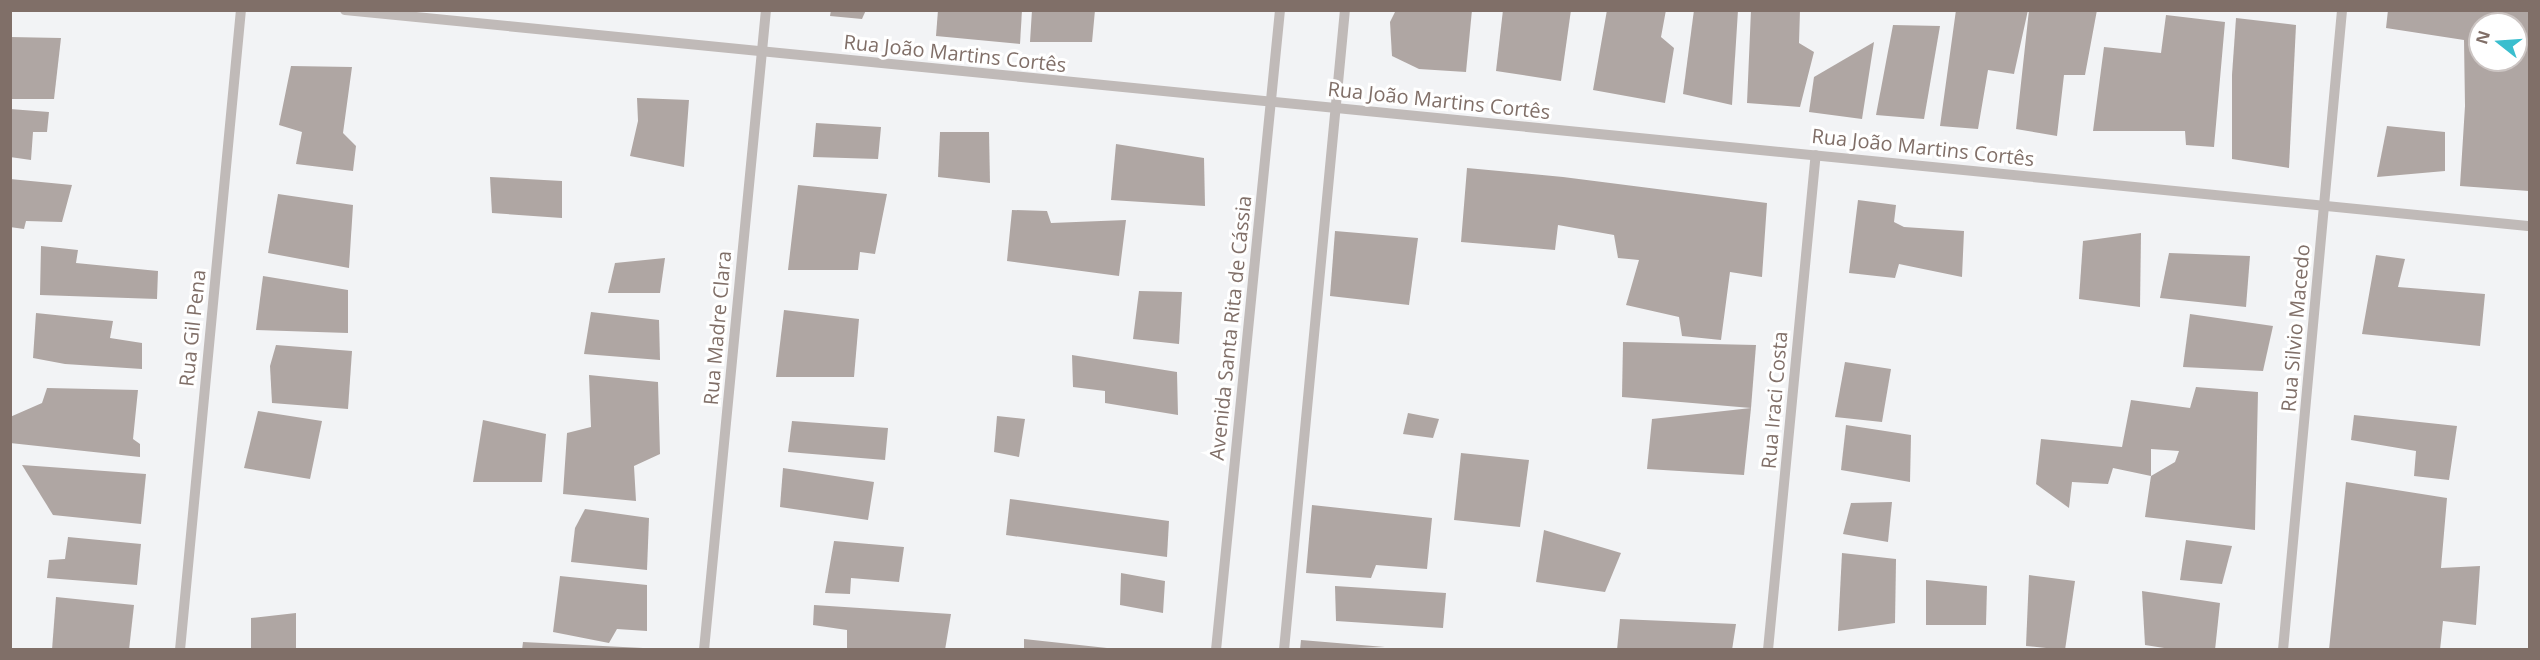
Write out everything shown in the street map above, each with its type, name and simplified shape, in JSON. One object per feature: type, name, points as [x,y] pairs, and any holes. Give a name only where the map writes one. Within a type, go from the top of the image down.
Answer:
[{"type":"street","name":"Rua Gil Pena","points":[[180,650],[242,10]]},
{"type":"street","name":"Rua João Martins Cortês","points":[[345,10],[2529,226]]},
{"type":"street","name":"Rua Madre Clara","points":[[704,650],[766,10]]},
{"type":"street","name":"Avenida Santa Rita de Cássia","points":[[1216,650],[1280,10]]},
{"type":"street","points":[[1284,650],[1345,10]]},
{"type":"street","name":"Rua Silvio Macedo","points":[[2283,650],[2342,10]]},
{"type":"street","name":"Rua Iraci Costa","points":[[1768,650],[1816,155]]},
{"type":"building","points":[[831,10],[866,10],[862,19],[830,16]]},
{"type":"building","points":[[938,10],[1022,10],[1020,44],[936,36]]},
{"type":"building","points":[[1032,10],[1095,10],[1092,42],[1030,42]]},
{"type":"building","points":[[1396,10],[1472,10],[1466,72],[1419,69],[1392,56],[1390,22]]},
{"type":"building","points":[[1503,10],[1571,10],[1561,81],[1496,71]]},
{"type":"building","points":[[1607,10],[1666,10],[1661,37],[1674,48],[1665,103],[1593,90]]},
{"type":"building","points":[[1694,10],[1738,10],[1732,105],[1683,94]]},
{"type":"building","points":[[1751,10],[1800,10],[1799,43],[1814,52],[1800,107],[1747,103]]},
{"type":"building","points":[[1956,10],[2028,10],[2014,74],[1988,70],[1978,129],[1940,126]]},
{"type":"building","points":[[2029,10],[2097,10],[2085,75],[2064,75],[2057,136],[2016,129]]},
{"type":"building","points":[[2388,10],[2530,10],[2529,191],[2460,186],[2465,106],[2464,40],[2386,28]]},
{"type":"building","points":[[2166,15],[2225,22],[2214,147],[2186,145],[2185,131],[2093,131],[2104,47],[2161,53]]},
{"type":"building","points":[[2236,18],[2296,25],[2289,168],[2232,159],[2232,75]]},
{"type":"building","points":[[1893,25],[1940,26],[1924,119],[1876,115]]},
{"type":"building","points":[[10,37],[61,38],[54,99],[10,99]]},
{"type":"building","points":[[1874,42],[1862,119],[1809,112],[1814,77]]},
{"type":"building","points":[[291,66],[352,67],[343,133],[356,146],[353,171],[296,164],[302,132],[279,125]]},
{"type":"building","points":[[637,98],[689,100],[684,167],[630,156],[638,121]]},
{"type":"building","points":[[10,109],[49,112],[47,132],[33,132],[31,160],[10,157]]},
{"type":"building","points":[[816,123],[881,127],[878,159],[813,157]]},
{"type":"building","points":[[2387,126],[2445,132],[2445,171],[2377,177]]},
{"type":"building","points":[[940,132],[989,132],[990,183],[938,177]]},
{"type":"building","points":[[1116,144],[1204,158],[1205,206],[1111,200]]},
{"type":"building","points":[[1467,168],[1563,177],[1767,203],[1762,277],[1730,272],[1721,340],[1682,336],[1679,317],[1626,305],[1639,260],[1618,258],[1614,235],[1558,225],[1555,250],[1461,242]]},
{"type":"building","points":[[490,177],[562,181],[562,218],[492,213]]},
{"type":"building","points":[[10,179],[72,185],[62,222],[26,221],[24,229],[10,227]]},
{"type":"building","points":[[798,185],[887,194],[875,254],[860,252],[858,270],[788,270]]},
{"type":"building","points":[[278,194],[353,205],[349,268],[268,253]]},
{"type":"building","points":[[1858,200],[1896,205],[1894,222],[1904,227],[1964,231],[1962,277],[1899,264],[1895,278],[1849,273]]},
{"type":"building","points":[[1012,210],[1047,211],[1051,223],[1126,220],[1119,276],[1007,261]]},
{"type":"building","points":[[1335,231],[1418,238],[1409,305],[1330,296]]},
{"type":"building","points":[[2141,233],[2140,307],[2079,299],[2083,241]]},
{"type":"building","points":[[41,246],[78,250],[76,263],[158,271],[157,299],[40,295]]},
{"type":"building","points":[[2169,253],[2250,256],[2246,307],[2160,298]]},
{"type":"building","points":[[2376,255],[2405,259],[2398,287],[2485,294],[2480,346],[2362,334]]},
{"type":"building","points":[[665,258],[660,293],[608,293],[615,263]]},
{"type":"building","points":[[263,276],[348,290],[348,333],[256,330]]},
{"type":"building","points":[[1139,291],[1182,292],[1179,344],[1133,339]]},
{"type":"building","points":[[784,310],[859,319],[854,377],[776,377]]},
{"type":"building","points":[[591,312],[659,320],[660,360],[584,354]]},
{"type":"building","points":[[36,313],[113,321],[110,338],[142,343],[142,369],[65,364],[33,358]]},
{"type":"building","points":[[2190,314],[2273,326],[2263,371],[2183,367]]},
{"type":"building","points":[[1623,342],[1756,345],[1751,408],[1622,397]]},
{"type":"building","points":[[276,345],[352,351],[348,409],[272,403],[270,366]]},
{"type":"building","points":[[1072,355],[1177,372],[1178,415],[1105,403],[1105,391],[1073,387]]},
{"type":"building","points":[[1845,362],[1891,369],[1882,422],[1835,417]]},
{"type":"building","points":[[589,375],[658,382],[660,454],[634,466],[636,501],[563,494],[567,433],[591,427]]},
{"type":"building","points":[[2196,387],[2258,392],[2255,530],[2145,517],[2151,476],[2113,468],[2108,484],[2072,482],[2069,508],[2036,484],[2041,439],[2122,447],[2131,400],[2190,408]],"holes":[[[2151,449],[2179,451],[2175,462],[2151,476]]]},
{"type":"building","points":[[47,388],[138,390],[133,439],[140,444],[140,457],[10,443],[10,417],[42,403]]},
{"type":"building","points":[[1751,408],[1744,475],[1647,469],[1652,419]]},
{"type":"building","points":[[258,411],[322,421],[310,479],[244,468]]},
{"type":"building","points":[[1408,413],[1439,419],[1433,438],[1403,434]]},
{"type":"building","points":[[2354,415],[2457,426],[2449,480],[2414,476],[2416,451],[2351,440]]},
{"type":"building","points":[[997,416],[1025,419],[1019,457],[994,452]]},
{"type":"building","points":[[483,420],[546,434],[542,482],[473,482]]},
{"type":"building","points":[[792,421],[888,428],[885,460],[788,452]]},
{"type":"building","points":[[1846,425],[1911,435],[1910,482],[1841,470]]},
{"type":"building","points":[[1461,453],[1529,460],[1520,527],[1454,520]]},
{"type":"building","points":[[22,465],[146,474],[141,524],[53,515]]},
{"type":"building","points":[[783,468],[874,482],[868,520],[780,507]]},
{"type":"building","points":[[2346,482],[2447,498],[2441,568],[2480,566],[2476,625],[2443,621],[2440,650],[2329,650]]},
{"type":"building","points":[[1010,499],[1169,521],[1167,557],[1006,535]]},
{"type":"building","points":[[1892,502],[1888,542],[1843,534],[1851,503]]},
{"type":"building","points":[[1312,505],[1432,518],[1427,569],[1376,565],[1371,578],[1306,573]]},
{"type":"building","points":[[585,509],[649,518],[647,570],[571,562],[575,528]]},
{"type":"building","points":[[1544,530],[1621,553],[1605,592],[1536,582]]},
{"type":"building","points":[[68,537],[141,544],[137,585],[47,578],[49,560],[65,559]]},
{"type":"building","points":[[2186,540],[2232,546],[2222,584],[2180,580]]},
{"type":"building","points":[[834,541],[904,547],[899,582],[851,578],[850,594],[825,593]]},
{"type":"building","points":[[1842,553],[1896,559],[1895,623],[1838,631]]},
{"type":"building","points":[[1121,573],[1165,581],[1163,613],[1120,605]]},
{"type":"building","points":[[2029,575],[2075,581],[2065,650],[2026,646]]},
{"type":"building","points":[[560,576],[647,585],[647,631],[617,629],[609,643],[553,632]]},
{"type":"building","points":[[1926,580],[1987,586],[1986,625],[1926,625]]},
{"type":"building","points":[[1335,586],[1446,593],[1443,628],[1336,621]]},
{"type":"building","points":[[2142,591],[2220,603],[2215,650],[2177,650],[2145,645]]},
{"type":"building","points":[[56,597],[134,605],[129,650],[52,650]]},
{"type":"building","points":[[814,605],[951,614],[945,650],[847,650],[847,630],[813,625]]},
{"type":"building","points":[[296,613],[296,650],[251,650],[251,618]]},
{"type":"building","points":[[1620,619],[1736,624],[1732,650],[1617,650]]},
{"type":"building","points":[[1024,639],[1107,648],[1107,650],[1024,650]]},
{"type":"building","points":[[1301,640],[1385,647],[1300,650]]},
{"type":"building","points":[[523,642],[643,648],[643,650],[522,650]]}]
